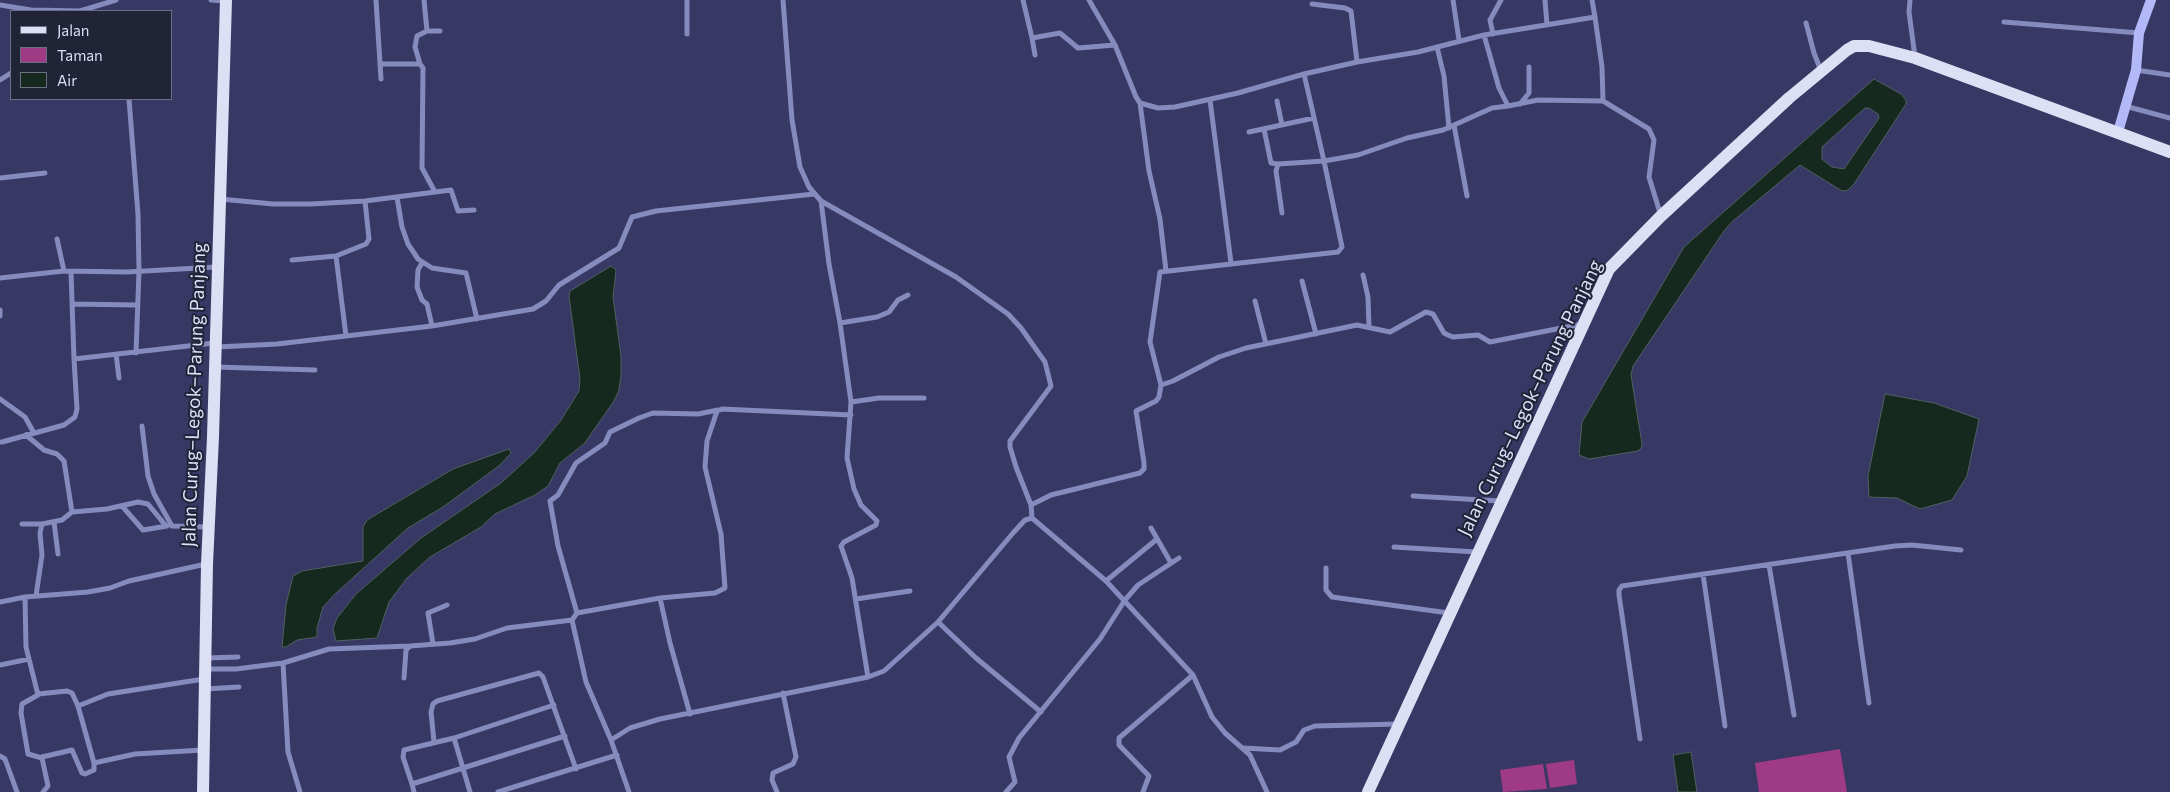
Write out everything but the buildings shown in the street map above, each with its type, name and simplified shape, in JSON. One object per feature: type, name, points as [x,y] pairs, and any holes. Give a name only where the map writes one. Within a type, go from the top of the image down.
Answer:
[{"type":"main road","name":"Jalan Curug–Legok–Parung Panjang","points":[[203,792],[207,564],[226,1]]},
{"type":"main road","name":"Jalan Curug–Legok–Parung Panjang","points":[[1368,792],[1500,501],[1582,324],[1610,269],[1661,216],[1789,98],[1847,50],[1859,45],[1879,47],[1915,58],[2170,152]]},
{"type":"street","points":[[90,10],[116,0]]},
{"type":"street","points":[[211,0],[226,1]]},
{"type":"street","points":[[376,0],[381,79]]},
{"type":"street","points":[[424,0],[427,32]]},
{"type":"street","points":[[687,0],[687,34]]},
{"type":"street","points":[[783,0],[796,143],[800,167],[814,194],[821,201],[896,241],[981,293],[1008,314],[1041,356],[1050,376],[1052,386],[1014,434],[1010,448],[1031,505],[1032,518],[1071,554],[1106,581],[1193,675],[1216,723],[1250,755],[1267,792]]},
{"type":"street","points":[[1023,0],[1035,55]]},
{"type":"street","points":[[1089,0],[1115,45],[1128,84],[1140,103],[1149,171],[1160,219],[1166,271]]},
{"type":"street","points":[[1453,0],[1459,40]]},
{"type":"street","points":[[1493,34],[1490,20],[1501,0]]},
{"type":"street","points":[[1545,0],[1547,25]]},
{"type":"street","points":[[1592,0],[1602,67],[1603,101]]},
{"type":"street","points":[[1910,0],[1909,12],[1915,58]]},
{"type":"street","points":[[2118,132],[2136,70],[2139,33],[2151,0]]},
{"type":"street","points":[[1312,4],[1345,8],[1351,11],[1357,62]]},
{"type":"street","points":[[0,5],[32,10]]},
{"type":"street","points":[[1140,103],[1158,108],[1210,100],[1304,74],[1437,47],[1459,40],[1595,18]]},
{"type":"street","points":[[2004,22],[2139,33]]},
{"type":"street","points":[[1806,23],[1814,54],[1822,72]]},
{"type":"street","points":[[435,192],[422,168],[423,68],[420,64],[415,42],[419,34],[440,31]]},
{"type":"street","points":[[1032,38],[1060,34],[1078,48],[1115,45]]},
{"type":"street","points":[[1484,35],[1500,88],[1508,106]]},
{"type":"street","points":[[1437,47],[1467,196]]},
{"type":"street","points":[[381,64],[420,64]]},
{"type":"street","points":[[1520,104],[1529,93],[1529,67]]},
{"type":"street","points":[[2136,70],[2170,76]]},
{"type":"street","points":[[1031,505],[1051,495],[1140,473],[1144,469],[1136,411],[1156,401],[1159,397],[1161,385],[1150,342],[1160,272],[1230,263],[1331,254],[1341,249],[1324,161],[1304,74]]},
{"type":"street","points":[[129,100],[138,214],[139,271],[136,353]]},
{"type":"street","points":[[1210,100],[1230,263]]},
{"type":"street","points":[[1264,129],[1271,163],[1324,161],[1358,155],[1407,138],[1452,126],[1492,108],[1538,100],[1603,101],[1649,129],[1652,134],[1654,152],[1649,177],[1661,216]]},
{"type":"street","points":[[1277,101],[1282,125]]},
{"type":"street","points":[[2124,106],[2170,118]]},
{"type":"street","points":[[1249,132],[1314,118]]},
{"type":"street","points":[[1278,164],[1276,171],[1282,213]]},
{"type":"street","points":[[0,178],[45,173]]},
{"type":"street","points":[[220,199],[286,204],[365,201],[450,190],[458,212],[474,210]]},
{"type":"street","points":[[74,358],[215,345],[346,336],[432,326],[538,307],[559,285],[619,248],[632,217],[656,212],[814,194]]},
{"type":"street","points":[[397,197],[404,236],[422,263],[432,268],[466,273],[477,319]]},
{"type":"street","points":[[292,260],[336,256],[355,250],[368,242],[365,201]]},
{"type":"street","points":[[821,201],[851,402],[851,415],[847,434],[847,458],[852,481],[861,505],[877,522],[876,525],[844,542],[841,546],[852,578],[868,677]]},
{"type":"street","points":[[57,238],[64,272]]},
{"type":"street","points":[[336,256],[346,336]]},
{"type":"street","points":[[422,263],[418,270],[416,287],[422,300],[427,304],[432,326]]},
{"type":"street","points":[[0,278],[64,272],[216,267]]},
{"type":"street","points":[[2,442],[64,425],[75,417],[71,272]]},
{"type":"street","points":[[1363,275],[1368,297],[1369,327]]},
{"type":"street","points":[[1302,281],[1316,334]]},
{"type":"street","points":[[840,323],[876,317],[889,312],[898,300],[908,295]]},
{"type":"street","points":[[1255,301],[1266,344]]},
{"type":"street","points":[[72,304],[137,305]]},
{"type":"street","points":[[0,310],[0,316]]},
{"type":"street","points":[[1161,385],[1173,382],[1219,357],[1266,344],[1357,325],[1390,332],[1422,314],[1430,312],[1448,335],[1453,337],[1478,335],[1490,342],[1582,324]]},
{"type":"street","points":[[116,354],[119,378]]},
{"type":"street","points":[[215,367],[315,370]]},
{"type":"street","points":[[851,402],[879,398],[924,398]]},
{"type":"street","points":[[0,399],[29,421],[34,433]]},
{"type":"street","points":[[577,613],[558,546],[550,501],[558,495],[576,463],[605,443],[610,432],[653,414],[698,414],[719,409],[851,415]]},
{"type":"street","points":[[78,706],[108,694],[206,674],[283,663],[329,649],[410,646],[475,639],[507,628],[572,620],[577,613],[660,598],[715,593],[725,588],[721,534],[705,467],[707,441],[719,409]]},
{"type":"street","points":[[142,426],[148,476],[154,494],[172,526]]},
{"type":"street","points":[[26,435],[44,450],[57,454],[64,462],[72,512]]},
{"type":"street","points":[[1412,496],[1500,501]]},
{"type":"street","points":[[22,524],[54,522],[72,512],[122,506],[138,502],[148,504],[166,526]]},
{"type":"street","points":[[122,506],[143,530],[166,526],[209,527]]},
{"type":"street","points":[[611,740],[630,728],[783,693],[868,677],[884,671],[938,622],[1012,532],[1025,520],[1032,518]]},
{"type":"street","points":[[54,522],[58,554]]},
{"type":"street","points":[[36,596],[42,555],[40,533],[42,524]]},
{"type":"street","points":[[1152,528],[1172,563]]},
{"type":"street","points":[[1106,581],[1157,539]]},
{"type":"street","points":[[1640,739],[1619,590],[1627,585],[1912,545],[1961,550]]},
{"type":"street","points":[[1394,547],[1477,552]]},
{"type":"street","points":[[1848,553],[1869,703]]},
{"type":"street","points":[[1006,792],[1015,779],[1009,762],[1010,752],[1100,639],[1125,600],[1138,585],[1179,558]]},
{"type":"street","points":[[0,602],[25,596],[88,592],[110,588],[207,564]]},
{"type":"street","points":[[1769,565],[1794,716]]},
{"type":"street","points":[[1326,568],[1326,590],[1332,596],[1449,613]]},
{"type":"street","points":[[1702,574],[1725,726]]},
{"type":"street","points":[[856,599],[910,591]]},
{"type":"street","points":[[25,596],[24,620],[29,659],[38,694]]},
{"type":"street","points":[[660,598],[670,643],[690,714]]},
{"type":"street","points":[[433,644],[428,613],[447,604]]},
{"type":"street","points":[[572,620],[586,682],[617,755],[629,792]]},
{"type":"street","points":[[938,622],[976,658],[1041,712]]},
{"type":"street","points":[[404,678],[406,650],[410,646]]},
{"type":"street","points":[[206,674],[238,657]]},
{"type":"street","points":[[0,665],[29,659]]},
{"type":"street","points":[[283,663],[288,752],[300,792]]},
{"type":"street","points":[[434,742],[432,704],[443,699],[537,673],[543,677],[576,769]]},
{"type":"street","points":[[206,674],[239,688]]},
{"type":"street","points":[[1143,792],[1149,776],[1119,745],[1119,738],[1193,675]]},
{"type":"street","points":[[67,691],[72,693],[78,706],[94,762],[94,770],[86,774],[82,773],[72,750],[42,757],[28,754],[21,706],[37,697],[38,694],[67,691]]},
{"type":"street","points":[[778,792],[772,780],[773,773],[793,764],[796,757],[783,693]]},
{"type":"street","points":[[414,792],[403,757],[404,750],[454,738],[554,706]]},
{"type":"street","points":[[1243,748],[1280,750],[1296,742],[1304,730],[1315,726],[1399,724]]},
{"type":"street","points":[[412,784],[565,736]]},
{"type":"street","points":[[454,738],[470,792]]},
{"type":"street","points":[[94,762],[126,755],[204,750]]},
{"type":"street","points":[[498,792],[617,755]]},
{"type":"street","points":[[0,756],[5,759],[17,792]]},
{"type":"street","points":[[42,757],[48,786],[43,792]]},
{"type":"green space","points":[[1840,749],[1847,792],[1759,792],[1755,763]]},
{"type":"green space","points":[[1574,760],[1577,784],[1550,788],[1546,764]]},
{"type":"green space","points":[[1543,764],[1547,789],[1503,792],[1500,770]]},
{"type":"water","points":[[1874,79],[1901,94],[1906,100],[1906,104],[1854,184],[1848,190],[1842,191],[1800,165],[1733,221],[1724,231],[1633,366],[1631,375],[1642,444],[1641,448],[1638,451],[1589,459],[1579,455],[1582,422],[1684,247]],"holes":[[[1865,108],[1869,108],[1878,114],[1879,118],[1844,169],[1832,167],[1822,159],[1822,147]]]},
{"type":"water","points":[[611,266],[616,270],[613,297],[621,356],[619,390],[614,401],[585,443],[560,463],[548,486],[535,495],[495,514],[481,527],[430,557],[407,578],[389,602],[377,638],[336,641],[333,629],[337,618],[356,594],[421,538],[501,483],[535,452],[561,420],[579,391],[580,379],[569,296],[570,291]]},
{"type":"water","points":[[1885,394],[1934,403],[1979,419],[1967,476],[1952,500],[1920,509],[1897,498],[1869,497],[1868,476]]},
{"type":"water","points":[[509,449],[511,453],[500,465],[443,507],[408,528],[335,594],[323,607],[317,628],[317,637],[297,640],[286,647],[282,647],[286,605],[293,576],[302,571],[363,561],[363,527],[367,520],[453,469]]},
{"type":"water","points":[[1691,752],[1697,792],[1678,792],[1673,755]]}]
